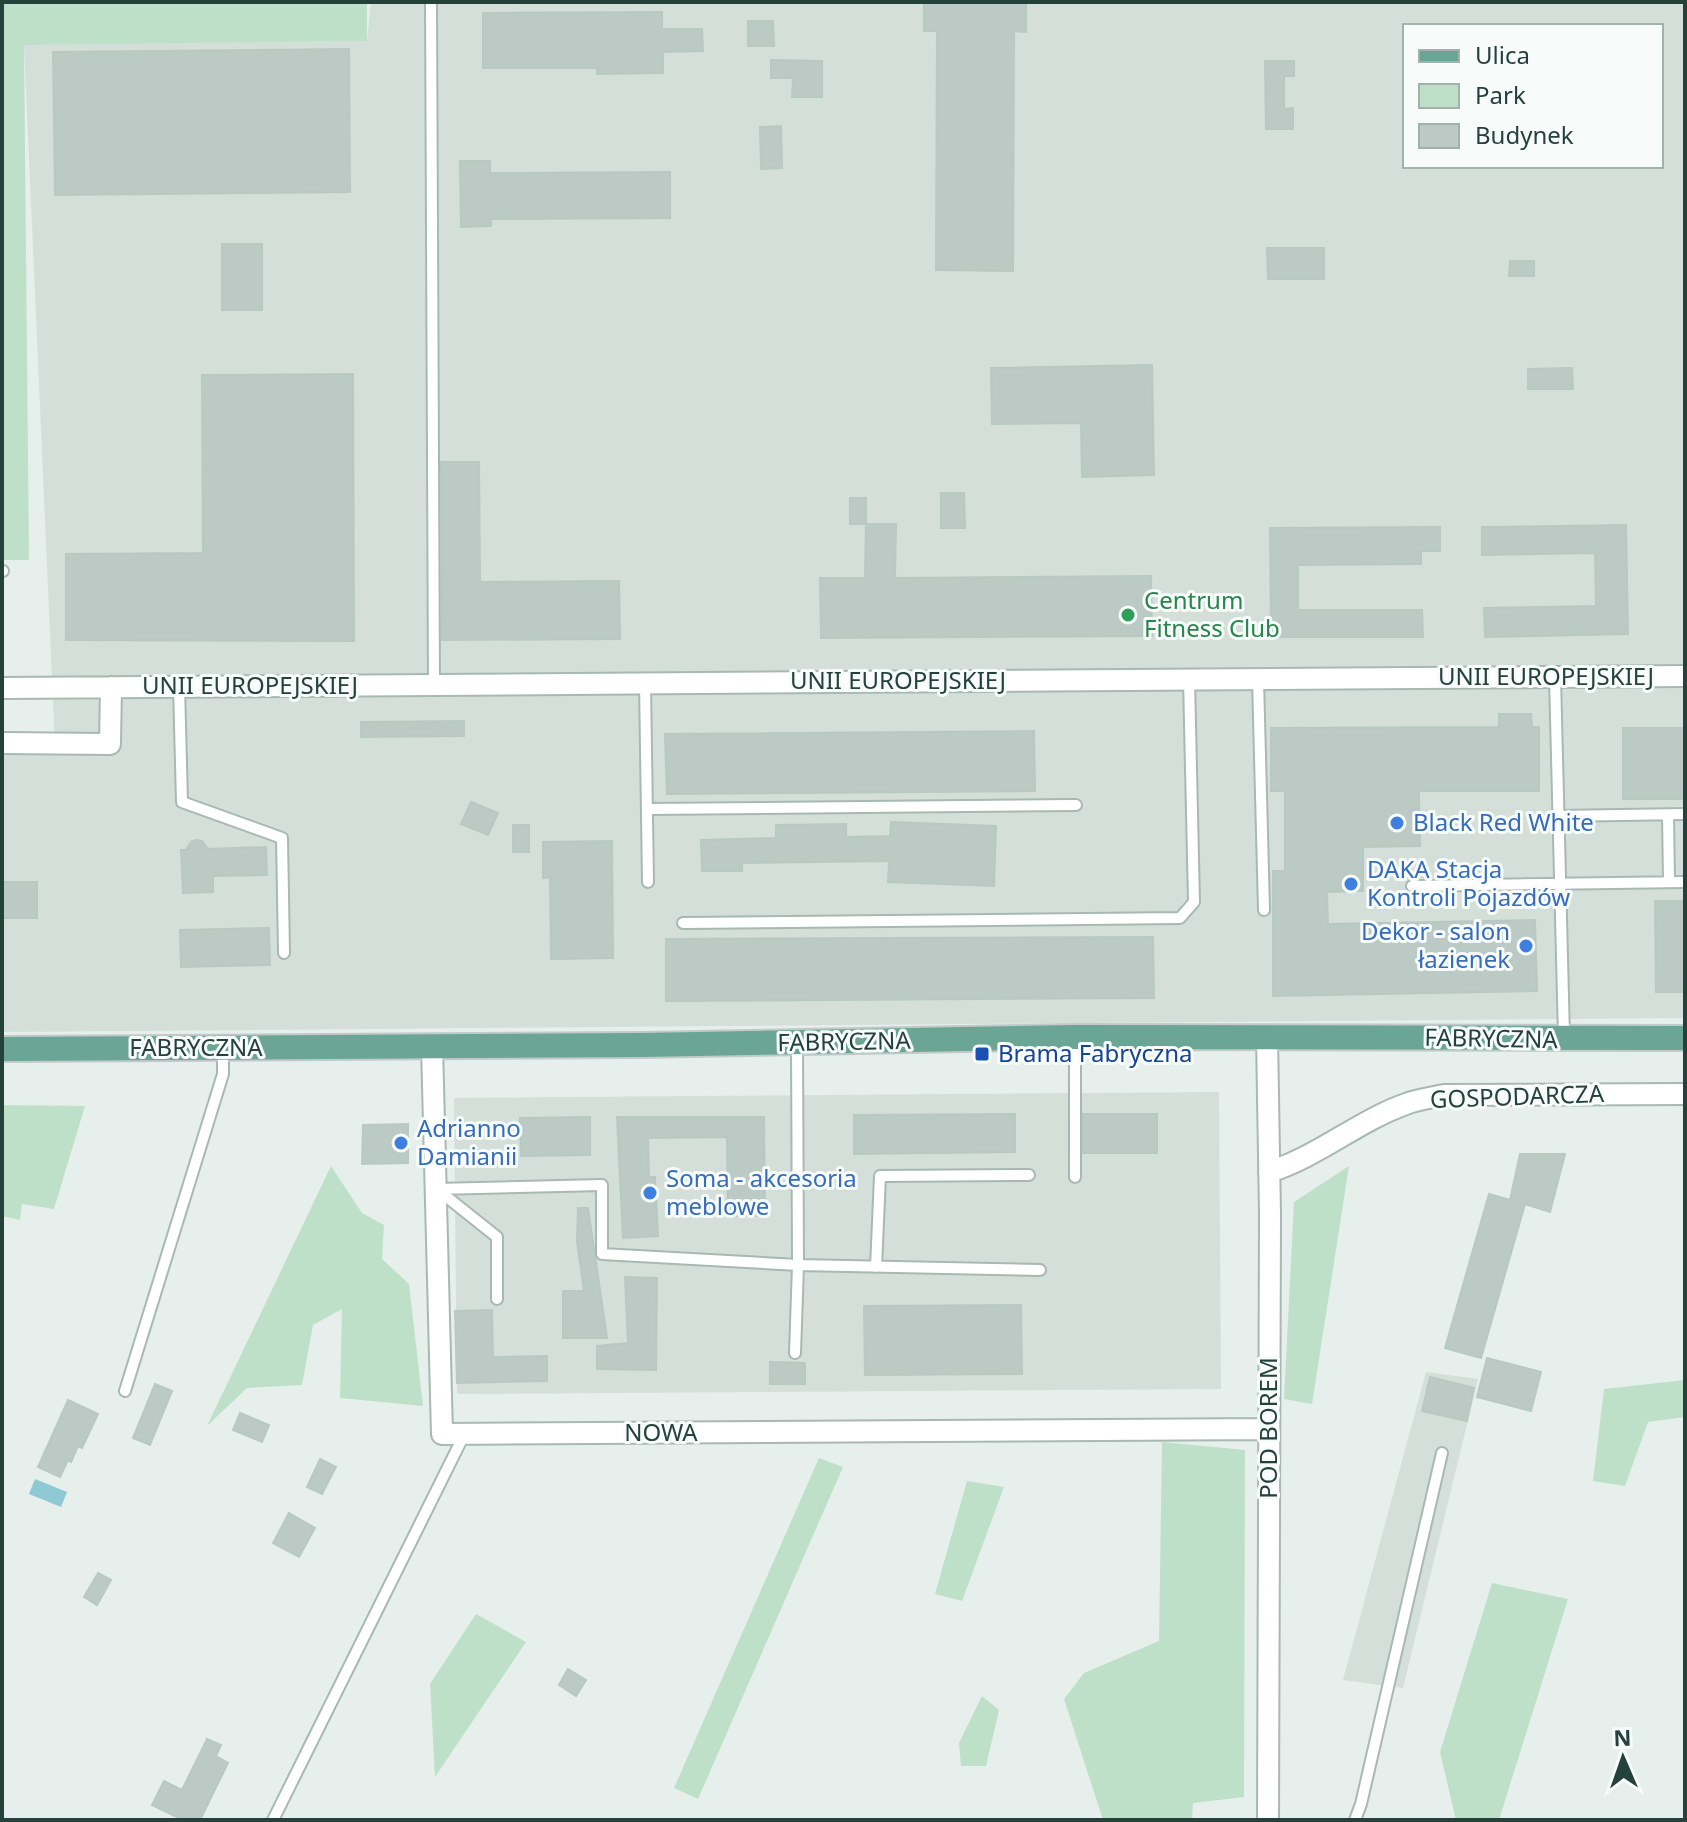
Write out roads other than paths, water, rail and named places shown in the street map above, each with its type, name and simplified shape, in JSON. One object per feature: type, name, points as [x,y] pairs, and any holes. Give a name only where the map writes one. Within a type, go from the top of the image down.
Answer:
[{"type":"main road","name":"FABRYCZNA","points":[[2,1049],[1075,1037],[1685,1038]]},
{"type":"street","name":"UNII EUROPEJSKIEJ","points":[[2,688],[1685,676]]},
{"type":"street","name":"UNII EUROPEJSKIEJ","points":[[2,743],[110,744],[111,687]]},
{"type":"street","name":"POD BOREM","points":[[1267,1036],[1268,1820]]},
{"type":"street","points":[[432,1046],[442,1434],[464,1434]]},
{"type":"street","name":"GOSPODARCZA","points":[[1269,1172],[1330,1145],[1384,1113],[1408,1103],[1444,1095],[1685,1094]]},
{"type":"street","name":"NOWA","points":[[464,1434],[1268,1429]]},
{"type":"lane","points":[[431,2],[434,684]]},
{"type":"lane","points":[[1555,677],[1564,1039]]},
{"type":"lane","points":[[683,923],[1180,918],[1194,902],[1189,679]]},
{"type":"lane","points":[[1258,679],[1264,910]]},
{"type":"lane","points":[[645,683],[648,882]]},
{"type":"lane","points":[[179,686],[182,802],[282,838],[284,953]]},
{"type":"lane","points":[[647,809],[1076,805]]},
{"type":"lane","points":[[1558,816],[1685,814]]},
{"type":"lane","points":[[1668,815],[1669,882]]},
{"type":"lane","points":[[1412,886],[1685,882]]},
{"type":"lane","points":[[1075,1037],[1075,1177]]},
{"type":"lane","points":[[795,1353],[798,1265],[797,1042]]},
{"type":"lane","points":[[125,1391],[223,1074],[223,1048]]},
{"type":"lane","points":[[876,1267],[880,1176],[1029,1175]]},
{"type":"lane","points":[[436,1189],[602,1185],[602,1254],[798,1265],[1040,1270]]},
{"type":"lane","points":[[436,1189],[497,1237],[497,1299]]},
{"type":"lane","points":[[273,1820],[464,1434]]},
{"type":"lane","points":[[1355,1820],[1365,1790],[1442,1453]]},
{"type":"water","points":[[35,1479],[67,1492],[61,1507],[29,1494]]},
{"type":"place","name":"Centrum Fitness Club","points":[[1128,615]]},
{"type":"place","name":"Black Red White","points":[[1397,823]]},
{"type":"place","name":"DAKA Stacja Kontroli Pojazdów","points":[[1351,884]]},
{"type":"place","name":"Dekor - salon łazienek","points":[[1526,946]]},
{"type":"place","name":"Brama Fabryczna","points":[[982,1054]]},
{"type":"place","name":"Adrianno Damianii","points":[[401,1143]]},
{"type":"place","name":"Soma - akcesoria meblowe","points":[[650,1193]]}]
